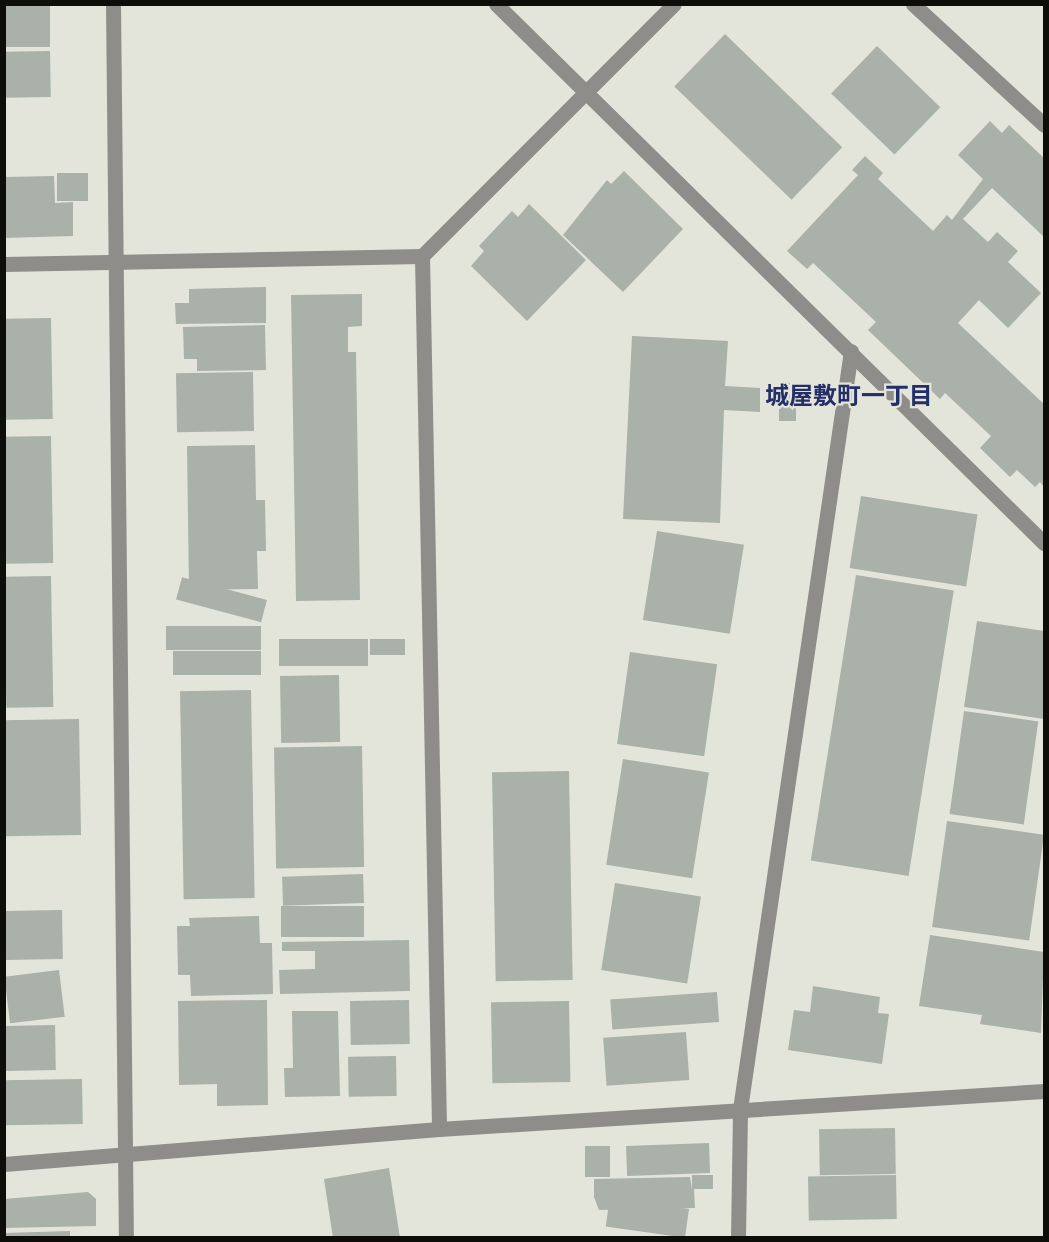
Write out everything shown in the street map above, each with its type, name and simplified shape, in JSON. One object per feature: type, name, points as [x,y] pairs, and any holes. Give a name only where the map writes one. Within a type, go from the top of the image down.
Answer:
[{"type":"street","points":[[113,4],[118,262],[126,1238]]},
{"type":"street","points":[[496,4],[1044,543]]},
{"type":"street","points":[[4,264],[422,256],[674,4]]},
{"type":"street","points":[[913,4],[1044,125]]},
{"type":"street","points":[[422,256],[439,1129]]},
{"type":"street","points":[[738,1238],[740,1109],[851,351]]},
{"type":"street","points":[[4,1164],[126,1158],[439,1129],[1044,1091]]},
{"type":"building","points":[[5,4],[50,4],[50,47],[5,47]]},
{"type":"building","points":[[725,34],[842,147],[792,200],[674,87]]},
{"type":"building","points":[[877,46],[940,107],[894,155],[831,93]]},
{"type":"building","points":[[50,51],[51,97],[5,98],[4,52]]},
{"type":"building","points":[[990,121],[1002,133],[1009,125],[1044,158],[1044,237],[992,188],[963,219],[988,242],[997,232],[1018,251],[1008,262],[1041,293],[1008,328],[979,300],[958,323],[1044,404],[1044,487],[1040,482],[1035,487],[1017,470],[1010,477],[980,448],[991,436],[945,393],[940,399],[868,330],[876,322],[813,263],[807,269],[787,251],[858,175],[852,170],[865,156],[883,173],[878,179],[933,231],[947,215],[952,220],[983,179],[958,155]]},
{"type":"building","points":[[624,171],[683,229],[623,292],[563,235],[607,180],[611,184]]},
{"type":"building","points":[[57,173],[88,173],[88,201],[57,201]]},
{"type":"building","points":[[54,176],[55,203],[73,202],[73,236],[4,238],[4,177]]},
{"type":"building","points":[[529,204],[586,260],[527,321],[471,266],[484,251],[479,246],[512,211],[518,217]]},
{"type":"building","points":[[266,287],[266,323],[176,324],[175,303],[189,303],[189,289]]},
{"type":"building","points":[[362,294],[362,326],[348,327],[348,352],[356,352],[360,600],[296,601],[291,295]]},
{"type":"building","points":[[51,318],[53,419],[6,420],[4,319]]},
{"type":"building","points":[[265,325],[266,370],[197,371],[197,359],[184,359],[183,327]]},
{"type":"building","points":[[632,336],[728,341],[725,386],[760,388],[760,412],[724,410],[720,523],[623,519]]},
{"type":"building","points":[[253,372],[254,431],[177,432],[176,373]]},
{"type":"building","points":[[779,383],[796,383],[796,421],[779,421]]},
{"type":"building","points":[[51,436],[53,563],[6,564],[4,437]]},
{"type":"building","points":[[255,445],[256,500],[265,500],[266,551],[257,551],[258,589],[189,590],[187,446]]},
{"type":"building","points":[[861,496],[978,514],[966,587],[850,568]]},
{"type":"building","points":[[657,531],[744,545],[730,634],[643,620]]},
{"type":"building","points":[[856,575],[954,590],[909,876],[811,860]]},
{"type":"building","points":[[51,576],[53,707],[6,708],[4,577]]},
{"type":"building","points":[[182,577],[267,600],[261,622],[176,599]]},
{"type":"building","points":[[977,621],[1044,631],[1044,719],[964,707]]},
{"type":"building","points":[[166,626],[261,626],[261,650],[166,650]]},
{"type":"building","points":[[279,639],[368,639],[368,666],[279,666]]},
{"type":"building","points":[[370,639],[405,639],[405,655],[370,655]]},
{"type":"building","points":[[173,651],[261,651],[261,675],[173,675]]},
{"type":"building","points":[[630,652],[717,664],[704,756],[617,744]]},
{"type":"building","points":[[339,675],[340,742],[281,743],[280,676]]},
{"type":"building","points":[[251,690],[255,898],[184,899],[180,691]]},
{"type":"building","points":[[964,711],[1038,721],[1024,824],[950,814]]},
{"type":"building","points":[[79,719],[81,835],[6,836],[4,720]]},
{"type":"building","points":[[362,746],[364,867],[276,869],[274,748]]},
{"type":"building","points":[[623,759],[709,773],[692,878],[606,865]]},
{"type":"building","points":[[569,771],[573,980],[496,981],[492,772]]},
{"type":"building","points":[[947,821],[1044,835],[1029,941],[932,927]]},
{"type":"building","points":[[363,874],[364,903],[283,906],[282,877]]},
{"type":"building","points":[[615,883],[701,897],[687,984],[601,970]]},
{"type":"building","points":[[281,906],[364,906],[364,937],[281,937]]},
{"type":"building","points":[[62,910],[63,959],[5,960],[4,911]]},
{"type":"building","points":[[259,916],[260,943],[272,943],[273,994],[191,996],[190,975],[178,975],[177,926],[190,926],[189,918]]},
{"type":"building","points":[[930,935],[1044,952],[1041,1033],[980,1024],[982,1015],[919,1006]]},
{"type":"building","points":[[409,940],[410,991],[280,994],[279,970],[315,969],[315,951],[282,951],[282,942]]},
{"type":"building","points":[[59,970],[65,1017],[10,1023],[4,977]]},
{"type":"building","points":[[813,986],[880,997],[878,1013],[889,1014],[882,1064],[788,1050],[794,1010],[810,1012]]},
{"type":"building","points":[[717,992],[719,1022],[612,1029],[610,999]]},
{"type":"building","points":[[267,1000],[268,1105],[217,1106],[217,1084],[179,1085],[178,1001]]},
{"type":"building","points":[[409,1000],[410,1044],[351,1045],[350,1001]]},
{"type":"building","points":[[569,1001],[570,1082],[492,1083],[491,1002]]},
{"type":"building","points":[[292,1011],[338,1011],[340,1096],[285,1097],[284,1068],[293,1068]]},
{"type":"building","points":[[55,1025],[56,1070],[5,1071],[4,1026]]},
{"type":"building","points":[[686,1032],[689,1080],[607,1086],[603,1038]]},
{"type":"building","points":[[396,1056],[397,1096],[349,1097],[348,1057]]},
{"type":"building","points":[[82,1079],[83,1124],[5,1125],[4,1080]]},
{"type":"building","points":[[895,1128],[896,1174],[820,1175],[819,1129]]},
{"type":"building","points":[[709,1143],[710,1173],[627,1176],[626,1146]]},
{"type":"building","points":[[585,1146],[610,1146],[610,1177],[585,1177]]},
{"type":"building","points":[[389,1168],[400,1238],[333,1238],[324,1179]]},
{"type":"building","points":[[692,1175],[713,1175],[713,1189],[694,1189],[695,1208],[599,1210],[594,1197],[594,1179],[690,1177],[692,1190]]},
{"type":"building","points":[[896,1175],[897,1219],[809,1221],[808,1177]]},
{"type":"building","points":[[88,1192],[96,1199],[96,1226],[4,1228],[4,1199]]},
{"type":"building","points":[[610,1198],[689,1209],[685,1238],[606,1227]]},
{"type":"building","points":[[70,1231],[70,1238],[4,1238],[4,1233]]},
{"type":"district","name":"城屋敷町一丁目","points":[[849,397]]}]
